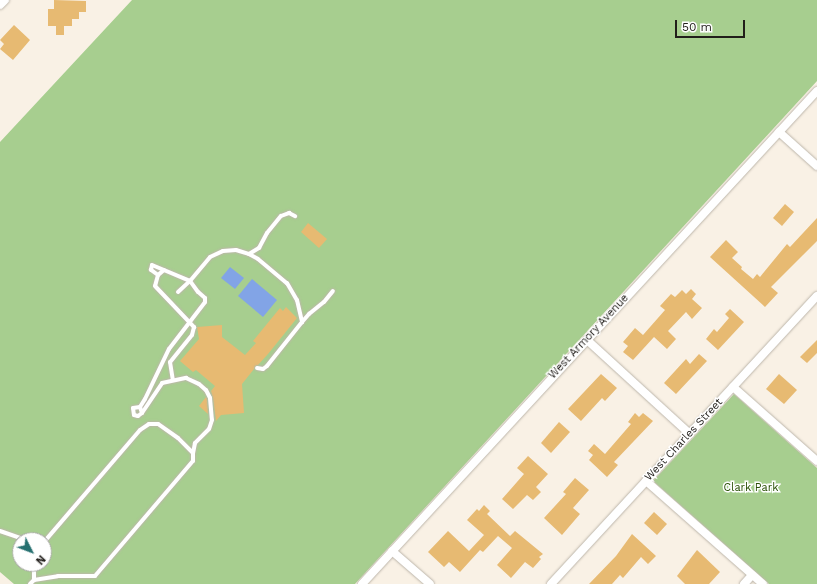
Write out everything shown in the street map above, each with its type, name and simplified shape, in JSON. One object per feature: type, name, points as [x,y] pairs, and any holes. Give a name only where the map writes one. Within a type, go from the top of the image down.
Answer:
[{"type":"street","points":[[0,5],[5,0]]},
{"type":"street","name":"West Armory Avenue","points":[[362,584],[817,90]]},
{"type":"street","points":[[779,132],[817,166]]},
{"type":"street","name":"West Charles Street","points":[[551,584],[817,296]]},
{"type":"street","points":[[587,340],[690,434]]},
{"type":"street","points":[[733,387],[817,461]]},
{"type":"street","points":[[646,481],[763,584]]},
{"type":"street","points":[[392,551],[430,584]]},
{"type":"street","points":[[744,584],[752,575]]},
{"type":"lane","points":[[249,254],[259,248],[267,233],[281,216],[288,213],[296,216]]},
{"type":"lane","points":[[178,292],[190,281],[210,257],[223,251],[236,250],[249,254],[264,264],[290,288],[297,300],[302,322]]},
{"type":"lane","points":[[140,407],[169,349],[205,302],[205,298],[198,292],[190,281],[178,278],[164,270],[152,266],[151,270],[158,275]]},
{"type":"lane","points":[[164,270],[158,275],[155,286],[194,327],[192,335],[170,362],[172,380]]},
{"type":"lane","points":[[257,368],[263,369],[267,366],[309,314],[324,302],[333,291]]},
{"type":"lane","points":[[30,584],[34,580],[58,576],[95,576],[193,461],[192,453],[194,443],[202,437],[212,424],[210,398],[206,390],[193,380],[186,378],[162,383],[142,413],[138,416],[134,415],[132,411],[136,406],[140,407]]},
{"type":"lane","points":[[140,407],[142,413]]},
{"type":"lane","points":[[52,533],[140,430],[149,424],[158,424],[178,438],[192,453]]},
{"type":"lane","points":[[0,531],[12,535]]},
{"type":"lane","points":[[34,572],[34,580]]},
{"type":"green space","points":[[132,0],[817,0],[817,81],[355,584],[14,584],[0,572],[0,142]]},
{"type":"green space","name":"Clark Park","points":[[734,394],[817,468],[817,584],[769,584],[653,481]]},
{"type":"water","points":[[230,267],[244,278],[235,289],[221,278]]},
{"type":"water","points":[[252,279],[277,300],[263,317],[238,296]]},
{"type":"building","points":[[54,0],[86,1],[86,12],[79,12],[79,19],[72,19],[72,26],[64,26],[64,35],[56,35],[56,26],[48,26],[48,9],[54,9]]},
{"type":"building","points":[[14,25],[30,40],[13,60],[0,49],[4,44],[0,40]]},
{"type":"building","points":[[785,204],[794,212],[782,226],[773,218]]},
{"type":"building","points":[[817,218],[817,241],[771,287],[778,293],[765,307],[710,257],[726,240],[738,252],[732,258],[742,267],[741,269],[753,279],[757,274],[760,277],[787,244],[790,247]]},
{"type":"building","points":[[308,223],[327,239],[319,248],[301,232]]},
{"type":"building","points":[[691,289],[696,294],[692,299],[702,308],[692,319],[686,312],[668,331],[676,339],[667,349],[654,337],[633,360],[623,352],[628,346],[623,342],[635,328],[643,335],[665,310],[660,306],[671,294],[675,297],[682,290],[686,294]]},
{"type":"building","points":[[286,307],[297,318],[268,354],[258,365],[255,366],[242,384],[244,413],[221,415],[216,421],[211,391],[215,386],[196,370],[193,372],[180,361],[199,339],[197,327],[222,325],[222,337],[245,355],[256,343],[253,341],[280,308],[283,311]]},
{"type":"building","points":[[730,309],[744,322],[718,350],[706,339],[714,329],[717,332],[729,318],[725,314]]},
{"type":"building","points":[[817,340],[817,353],[807,363],[800,357]]},
{"type":"building","points":[[699,354],[707,361],[676,394],[664,383],[686,359],[690,364]]},
{"type":"building","points":[[601,374],[617,388],[605,401],[602,398],[581,421],[568,409]]},
{"type":"building","points":[[779,374],[797,390],[784,404],[766,389]]},
{"type":"building","points":[[206,397],[207,399],[208,414],[199,406]]},
{"type":"building","points":[[635,413],[639,417],[643,413],[653,421],[614,462],[618,465],[607,477],[589,460],[593,455],[588,451],[594,444],[605,454],[631,424],[628,422]]},
{"type":"building","points":[[559,422],[570,432],[551,453],[541,443]]},
{"type":"building","points":[[528,456],[548,474],[536,487],[541,492],[533,500],[527,495],[513,509],[502,499],[524,474],[517,468]]},
{"type":"building","points":[[575,478],[589,490],[573,508],[580,514],[562,535],[544,518],[566,494],[563,492]]},
{"type":"building","points":[[484,505],[490,511],[487,514],[510,536],[515,531],[543,554],[539,557],[541,559],[533,568],[525,562],[511,578],[497,565],[512,548],[498,536],[483,552],[480,550],[460,572],[449,562],[444,567],[428,552],[448,531],[469,551],[484,535],[467,520],[477,509],[479,511]]},
{"type":"building","points":[[654,512],[667,524],[657,535],[644,523]]},
{"type":"building","points":[[632,534],[656,556],[648,564],[641,557],[623,578],[620,575],[612,584],[589,584],[616,556]]},
{"type":"building","points":[[697,550],[720,572],[709,584],[685,584],[677,576]]}]
